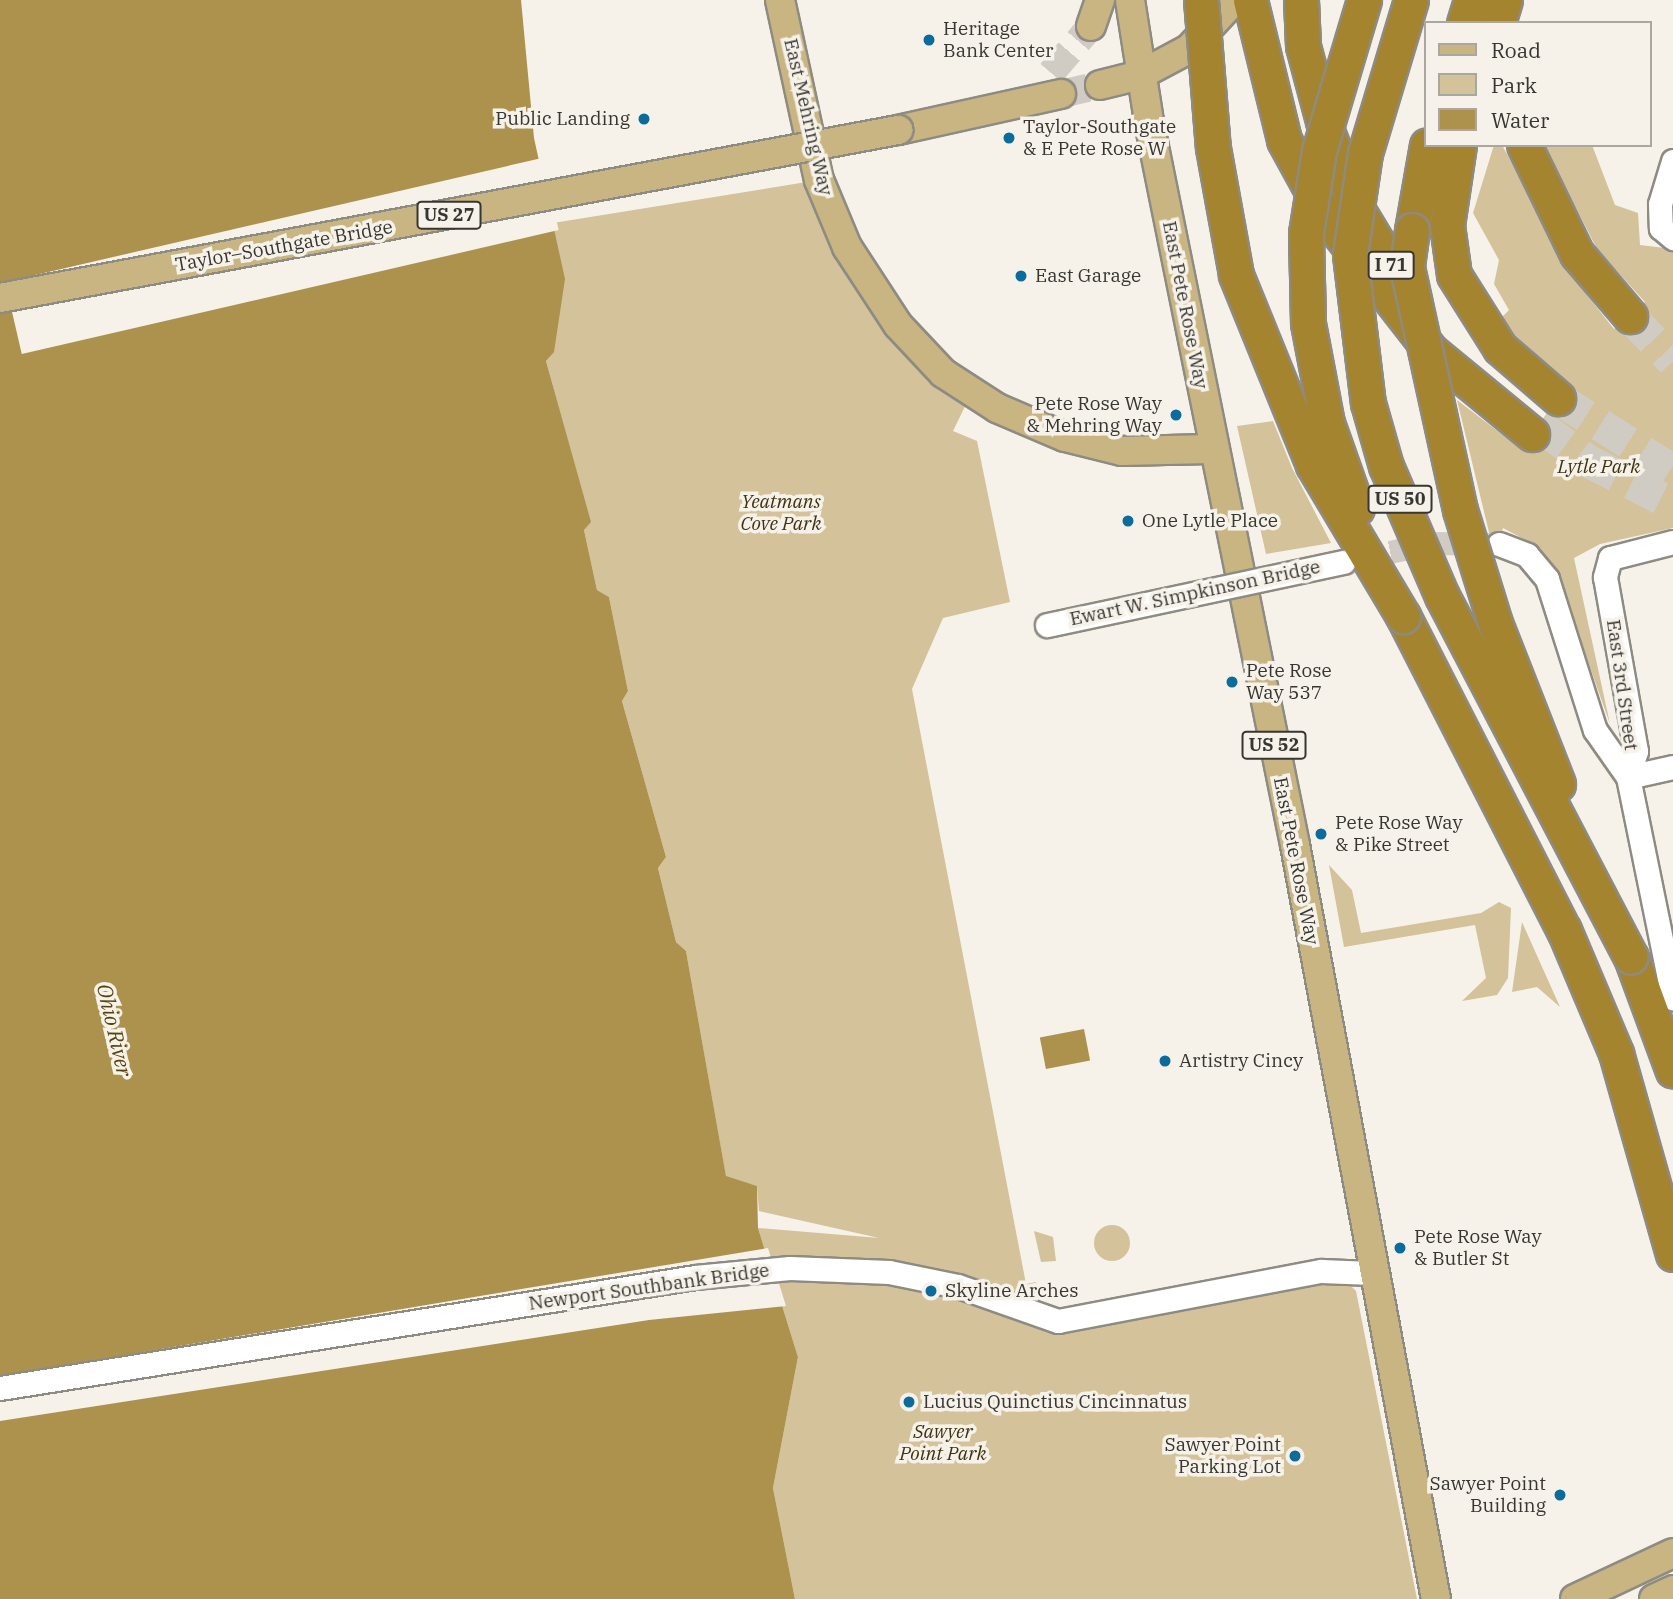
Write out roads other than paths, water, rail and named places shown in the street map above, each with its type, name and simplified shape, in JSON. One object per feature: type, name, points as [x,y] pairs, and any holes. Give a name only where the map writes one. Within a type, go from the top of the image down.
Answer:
[{"type":"highway","points":[[1201,0],[1213,148],[1236,275],[1313,465],[1402,616]]},
{"type":"highway","name":"I 71","points":[[1250,0],[1265,82],[1284,140],[1320,204],[1379,288],[1431,351],[1535,430],[1413,302],[1357,209],[1308,64],[1301,0]]},
{"type":"highway","name":"US 50","points":[[1364,0],[1319,151],[1306,233],[1308,323],[1326,423],[1402,616],[1564,930],[1616,1053],[1673,1254]]},
{"type":"highway","name":"US 50","points":[[1411,0],[1366,153],[1350,255],[1368,403],[1386,466],[1442,597],[1631,957],[1673,1071]]},
{"type":"highway","points":[[1465,21],[1471,0]]},
{"type":"highway","points":[[1494,0],[1497,21]]},
{"type":"highway","points":[[1498,21],[1505,0]]},
{"type":"highway","points":[[1427,147],[1408,267],[1464,523],[1495,623],[1631,957]]},
{"type":"highway","points":[[1459,147],[1447,225],[1454,275],[1500,348],[1558,398]]},
{"type":"highway","points":[[1525,150],[1577,254],[1630,316]]},
{"type":"main road","name":"East Mehring Way","points":[[780,0],[819,180],[847,247],[898,325],[943,373],[997,408],[1065,437],[1122,451],[1211,449]]},
{"type":"main road","points":[[1091,26],[1100,0]]},
{"type":"main road","name":"East Pete Rose Way","points":[[1130,0],[1140,75],[1211,449],[1295,845],[1372,1273],[1436,1599]]},
{"type":"main road","points":[[1100,85],[1140,75],[1189,50],[1234,0]]},
{"type":"main road","name":"Taylor–Southgate Bridge","points":[[0,298],[898,130],[1026,102],[1056,83]]},
{"type":"main road","points":[[1575,1599],[1673,1553]]},
{"type":"main road","points":[[1654,1599],[1673,1590]]},
{"type":"street","points":[[1667,233],[1660,204],[1673,161]]},
{"type":"street","name":"East 3rd Street","points":[[1673,542],[1610,558],[1605,578],[1636,751],[1628,777],[1673,998]]},
{"type":"street","points":[[1499,544],[1527,555],[1546,579],[1595,730],[1628,777],[1673,767]]},
{"type":"street","name":"Ewart W. Simpkinson Bridge","points":[[1047,625],[1343,562]]},
{"type":"street","name":"Newport Southbank Bridge","points":[[0,1388],[695,1277],[790,1268],[889,1272],[947,1283],[1058,1321],[1347,1268],[1355,1276],[1372,1273]]},
{"type":"water","name":"Ohio River","points":[[0,0],[521,0],[534,138],[565,279],[554,352],[546,361],[591,522],[584,530],[597,590],[609,597],[628,691],[622,701],[666,857],[658,868],[676,942],[686,951],[726,1176],[757,1186],[758,1228],[798,1357],[773,1488],[795,1599],[0,1599]]},
{"type":"water","points":[[1084,1029],[1090,1060],[1046,1069],[1040,1038]]},
{"type":"tunnel","points":[[1051,73],[1091,26]]},
{"type":"tunnel","points":[[1061,94],[1100,85]]},
{"type":"tunnel","points":[[1630,316],[1673,361]]},
{"type":"tunnel","points":[[1558,398],[1673,470]]},
{"type":"tunnel","points":[[1539,425],[1587,460],[1673,504]]},
{"type":"tunnel","points":[[1357,559],[1432,543],[1499,544]]},
{"type":"place","name":"Heritage Bank Center","points":[[929,40]]},
{"type":"place","name":"Public Landing","points":[[644,119]]},
{"type":"place","name":"Taylor-Southgate & E Pete Rose W","points":[[1009,138]]},
{"type":"place","name":"East Garage","points":[[1021,276]]},
{"type":"place","name":"Pete Rose Way & Mehring Way","points":[[1176,415]]},
{"type":"place","name":"One Lytle Place","points":[[1128,521]]},
{"type":"place","name":"Pete Rose Way 537","points":[[1232,682]]},
{"type":"place","name":"Pete Rose Way & Pike Street","points":[[1321,834]]},
{"type":"place","name":"Artistry Cincy","points":[[1165,1061]]},
{"type":"place","name":"Pete Rose Way & Butler St","points":[[1400,1248]]},
{"type":"place","name":"Skyline Arches","points":[[931,1291]]},
{"type":"place","name":"Lucius Quinctius Cincinnatus","points":[[909,1402]]},
{"type":"place","name":"Sawyer Point Parking Lot","points":[[1295,1456]]},
{"type":"place","name":"Sawyer Point Building","points":[[1560,1495]]},
{"type":"park label","name":"Lytle Park","points":[[1599,467]]},
{"type":"park label","name":"Yeatmans Cove Park","points":[[781,513]]},
{"type":"park label","name":"Sawyer Point Park","points":[[943,1443]]}]
